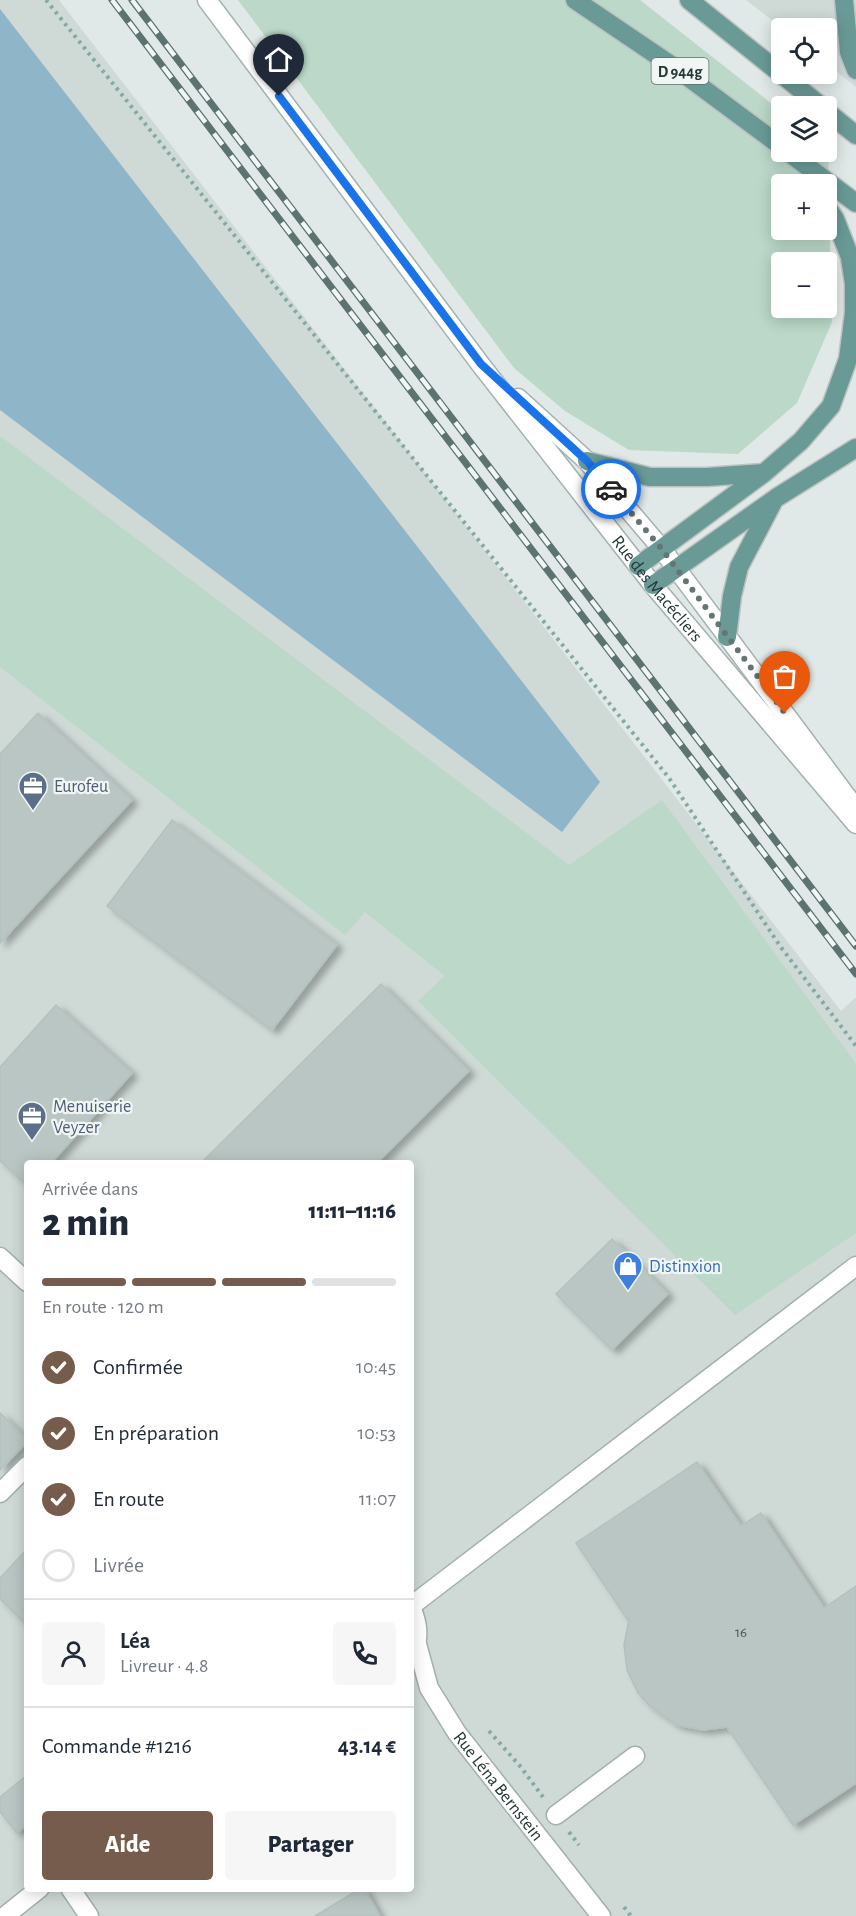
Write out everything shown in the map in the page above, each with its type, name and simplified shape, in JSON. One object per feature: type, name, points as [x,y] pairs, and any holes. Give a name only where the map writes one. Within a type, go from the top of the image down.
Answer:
[{"type":"main road","name":"D 944g","points":[[575,0],[677,69],[771,139]]},
{"type":"main road","points":[[689,0],[808,96]]},
{"type":"main road","points":[[844,0],[849,52],[856,70]]},
{"type":"main road","points":[[837,120],[856,135]]},
{"type":"main road","points":[[802,162],[856,203]]},
{"type":"main road","points":[[638,566],[764,473],[801,441],[831,406],[848,358],[854,313],[854,284],[849,257],[837,224]]},
{"type":"main road","points":[[653,585],[776,498],[856,448]]},
{"type":"main road","points":[[587,461],[650,477],[707,477],[764,473]]},
{"type":"main road","points":[[728,637],[732,596],[739,567],[776,498]]},
{"type":"street","name":"Rue des Macécliers","points":[[207,0],[481,364],[638,566],[856,824]]},
{"type":"street","name":"Rue des Macécliers","points":[[481,364],[587,461],[661,548],[856,808]]},
{"type":"street","points":[[0,1257],[24,1279]]},
{"type":"street","points":[[414,1604],[856,1266]]},
{"type":"street","points":[[0,1493],[24,1469]]},
{"type":"street","name":"Rue Léna Bernstein","points":[[414,1613],[418,1631],[414,1651],[429,1688],[457,1733],[601,1916]]},
{"type":"street","points":[[556,1815],[635,1756]]},
{"type":"street","points":[[5,1916],[35,1892]]},
{"type":"street","points":[[73,1892],[89,1916]]},
{"type":"path","points":[[46,0],[669,778],[780,946],[856,1046]]},
{"type":"shaded area","points":[[0,0],[59,0],[841,1011],[856,997],[856,1916],[0,1916]]},
{"type":"shaded area","points":[[746,0],[856,0],[856,87],[837,72],[837,18],[771,19]]},
{"type":"green space","points":[[238,0],[640,0],[771,103],[771,162],[828,162],[829,174],[771,174],[771,240],[830,240],[830,252],[771,252],[771,318],[832,318],[797,403],[738,454],[629,450],[565,411],[514,368]]},
{"type":"green space","points":[[0,436],[569,865],[662,800],[856,1064],[856,1233],[735,1315],[418,1001],[445,976],[365,912],[345,935],[0,667]]},
{"type":"water","points":[[0,9],[600,782],[562,832],[0,410]]},
{"type":"building","points":[[38,713],[132,800],[0,943],[0,754]]},
{"type":"building","points":[[172,820],[337,945],[272,1030],[107,906]]},
{"type":"building","points":[[381,984],[469,1071],[380,1160],[204,1160]]},
{"type":"building","points":[[56,1005],[132,1073],[54,1160],[24,1160],[24,1182],[0,1161],[0,1067]]},
{"type":"building","points":[[612,1239],[668,1294],[612,1350],[556,1294]]},
{"type":"building","points":[[0,1413],[24,1436],[24,1445],[0,1470]]},
{"type":"building","points":[[697,1462],[741,1526],[761,1513],[824,1608],[856,1586],[856,1783],[793,1825],[727,1727],[703,1730],[677,1725],[651,1707],[638,1693],[627,1670],[624,1645],[629,1619],[576,1543]]},
{"type":"building","points":[[24,1552],[24,1622],[0,1599],[0,1578]]},
{"type":"building","points":[[24,1777],[24,1827],[17,1833],[0,1812],[0,1797]]},
{"type":"building","points":[[354,1892],[366,1892],[380,1916],[315,1916]]},
{"type":"railway","points":[[112,0],[856,974]]},
{"type":"railway","points":[[132,0],[856,946]]},
{"type":"way so far","points":[[611,489],[661,548],[785,713]]},
{"type":"place","name":"Eurofeu","points":[[33,812]]},
{"type":"place","name":"Menuiserie Veyzer","points":[[32,1142]]},
{"type":"place","name":"Distinxion","points":[[628,1292]]},
{"type":"route","points":[[279,96],[481,364],[587,461],[611,489]]}]
